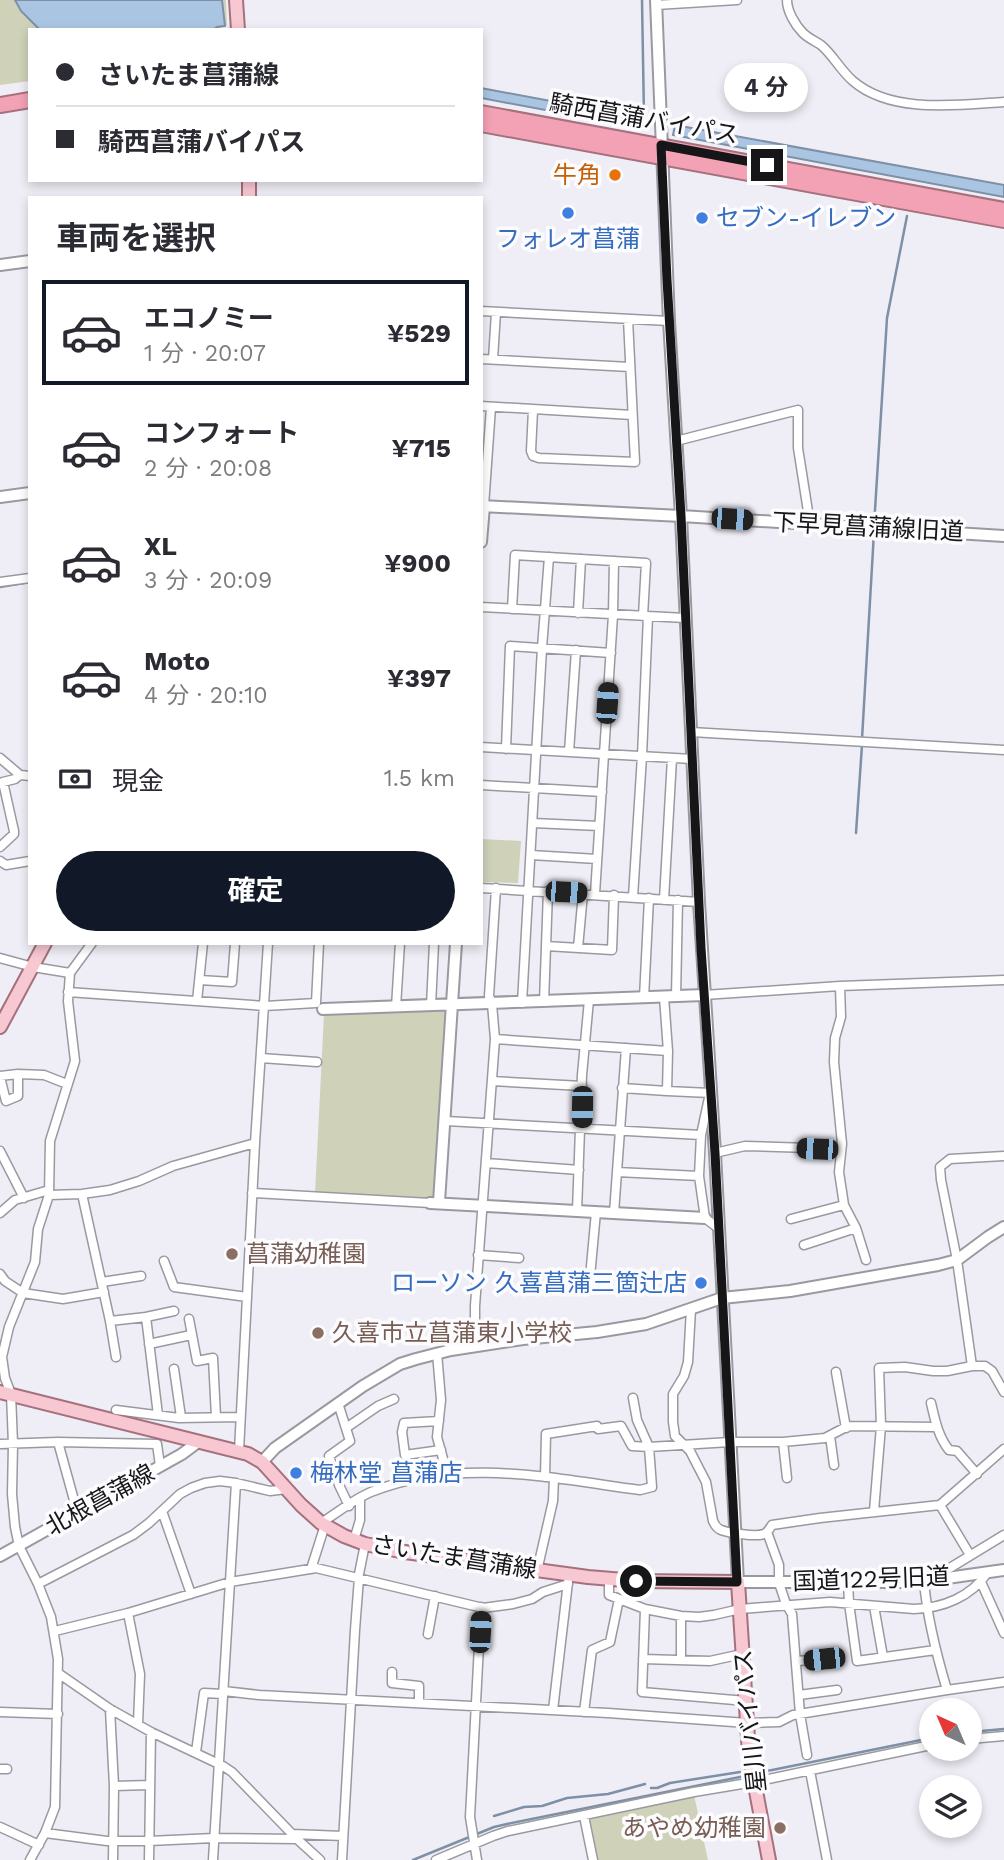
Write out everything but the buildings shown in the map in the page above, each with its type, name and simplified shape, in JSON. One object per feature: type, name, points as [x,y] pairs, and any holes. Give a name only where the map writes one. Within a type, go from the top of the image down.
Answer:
[{"type":"highway","points":[[0,105],[28,100]]},
{"type":"highway","points":[[0,114],[28,110]]},
{"type":"highway","name":"騎西菖蒲バイパス","points":[[483,113],[1004,220]]},
{"type":"highway","name":"騎西菖蒲バイパス","points":[[483,124],[662,151],[1004,209]]},
{"type":"main road","points":[[236,0],[238,28]]},
{"type":"main road","points":[[0,1027],[44,945]]},
{"type":"main road","name":"さいたま菖蒲線","points":[[5,1393],[248,1454],[262,1462],[301,1505],[323,1524],[360,1542],[405,1552],[537,1571],[569,1579],[737,1582]]},
{"type":"main road","name":"星川バイパス","points":[[737,1582],[749,1754],[769,1860]]},
{"type":"street","points":[[737,0],[656,2],[669,321],[737,1582]]},
{"type":"street","points":[[786,0],[789,12],[802,33],[822,46],[853,81],[887,100],[914,105],[1004,102]]},
{"type":"street","points":[[0,265],[28,261]]},
{"type":"street","points":[[483,311],[669,321]]},
{"type":"street","points":[[493,359],[496,312]]},
{"type":"street","points":[[533,410],[533,456],[635,462],[628,319]]},
{"type":"street","points":[[483,359],[630,367]]},
{"type":"street","points":[[483,480],[486,407],[632,415]]},
{"type":"street","points":[[677,441],[798,410],[798,447],[810,524]]},
{"type":"street","points":[[0,497],[28,493]]},
{"type":"street","name":"下早見菖蒲線旧道","points":[[483,506],[1004,536]]},
{"type":"street","points":[[512,609],[515,555],[646,563],[642,757],[633,897]]},
{"type":"street","points":[[522,1003],[549,557]]},
{"type":"street","points":[[578,613],[581,559]]},
{"type":"street","points":[[595,894],[611,653],[614,561]]},
{"type":"street","points":[[0,582],[28,578]]},
{"type":"street","points":[[483,607],[685,618]]},
{"type":"street","points":[[506,749],[510,646],[611,653]]},
{"type":"street","points":[[569,752],[576,650]]},
{"type":"street","points":[[691,732],[1004,750]]},
{"type":"street","points":[[483,747],[692,759]]},
{"type":"street","points":[[0,758],[20,775],[28,776]]},
{"type":"street","points":[[664,900],[672,758]]},
{"type":"street","points":[[0,847],[14,834],[3,782],[20,775]]},
{"type":"street","points":[[483,785],[601,792]]},
{"type":"street","points":[[533,823],[599,826]]},
{"type":"street","points":[[531,855],[597,859]]},
{"type":"street","points":[[0,861],[6,864],[28,860]]},
{"type":"street","points":[[483,888],[699,902]]},
{"type":"street","points":[[475,1346],[481,1206],[495,1039],[489,996],[496,888]]},
{"type":"street","points":[[544,1002],[548,891]]},
{"type":"street","points":[[578,948],[583,893]]},
{"type":"street","points":[[546,946],[612,950],[614,895]]},
{"type":"street","points":[[644,998],[649,898]]},
{"type":"street","points":[[667,1091],[670,997],[678,900]]},
{"type":"street","points":[[30,1860],[55,1807],[58,1673],[55,1631],[47,1603],[19,1546],[12,1508],[13,1444],[2,1357],[9,1327],[33,1268],[38,1229],[49,1193],[50,1141],[75,1061],[68,992],[71,973],[91,945]]},
{"type":"street","points":[[197,1001],[203,945]]},
{"type":"street","points":[[200,980],[232,982],[235,945]]},
{"type":"street","points":[[239,1451],[268,945]]},
{"type":"street","points":[[68,992],[264,1006],[316,1003],[319,945]]},
{"type":"street","points":[[396,1007],[400,945]]},
{"type":"street","points":[[431,1006],[433,945]]},
{"type":"street","points":[[434,1203],[446,1121],[456,945]]},
{"type":"street","points":[[0,958],[71,973]]},
{"type":"street","points":[[323,1009],[670,997],[840,986],[1004,980]]},
{"type":"street","points":[[840,986],[841,1017],[835,1038],[834,1062],[842,1149],[839,1172],[844,1205],[856,1228],[866,1260]]},
{"type":"street","points":[[577,1211],[582,1086],[589,1000]]},
{"type":"street","points":[[495,1039],[668,1051]]},
{"type":"street","points":[[614,1213],[626,1048]]},
{"type":"street","points":[[261,1058],[317,1062]]},
{"type":"street","points":[[18,1074],[18,1096],[3,1102],[0,1076],[18,1074],[44,1076],[68,1084]]},
{"type":"street","points":[[492,1081],[582,1086]]},
{"type":"street","points":[[622,1088],[710,1093]]},
{"type":"street","points":[[705,1218],[699,1176],[701,1135],[710,1093]]},
{"type":"street","points":[[446,1121],[701,1135]]},
{"type":"street","points":[[0,1213],[15,1200],[49,1193],[82,1194],[110,1190],[173,1166],[255,1143]]},
{"type":"street","points":[[715,1153],[744,1146],[842,1149]]},
{"type":"street","points":[[0,1151],[23,1198]]},
{"type":"street","points":[[972,1366],[940,1167],[950,1159],[1004,1156]]},
{"type":"street","points":[[485,1163],[579,1170]]},
{"type":"street","points":[[617,1172],[699,1176]]},
{"type":"street","points":[[252,1193],[705,1218],[718,1228]]},
{"type":"street","points":[[82,1194],[116,1357]]},
{"type":"street","points":[[790,1219],[844,1205]]},
{"type":"street","points":[[590,1276],[596,1212]]},
{"type":"street","points":[[262,1462],[275,1448],[338,1403],[400,1364],[475,1346],[646,1324],[722,1298],[790,1291],[938,1265],[957,1260],[1004,1227]]},
{"type":"street","points":[[804,1245],[856,1228]]},
{"type":"street","points":[[478,1255],[519,1258]]},
{"type":"street","points":[[164,1261],[173,1287],[247,1297]]},
{"type":"street","points":[[0,1273],[5,1281],[23,1293],[63,1299],[104,1292]]},
{"type":"street","points":[[102,1282],[141,1276]]},
{"type":"street","points":[[691,1309],[688,1362],[684,1376],[673,1394],[675,1436],[685,1444],[700,1467],[706,1482],[714,1525],[720,1529],[762,1535],[772,1525],[874,1511],[940,1506],[1004,1449]]},
{"type":"street","points":[[110,1321],[174,1311]]},
{"type":"street","points":[[146,1317],[158,1415]]},
{"type":"street","points":[[189,1320],[197,1361],[213,1358],[216,1417]]},
{"type":"street","points":[[149,1344],[191,1335]]},
{"type":"street","points":[[437,1353],[441,1400],[438,1437],[447,1473]]},
{"type":"street","points":[[874,1511],[881,1426],[879,1368],[905,1367],[940,1371],[972,1366],[988,1367],[1004,1392]]},
{"type":"street","points":[[174,1369],[181,1418]]},
{"type":"street","points":[[836,1372],[846,1427]]},
{"type":"street","points":[[312,1569],[323,1524],[370,1493],[404,1482],[447,1473],[500,1472],[640,1490],[652,1487],[649,1447],[637,1420],[633,1398]]},
{"type":"street","points":[[346,1428],[378,1406],[394,1399]]},
{"type":"street","points":[[338,1403],[350,1441],[329,1456],[349,1506]]},
{"type":"street","points":[[931,1403],[942,1441],[949,1450],[957,1451],[977,1474]]},
{"type":"street","points":[[116,1410],[181,1418],[240,1418]]},
{"type":"street","points":[[439,1421],[404,1423],[402,1432],[405,1455],[441,1450]]},
{"type":"street","points":[[537,1571],[553,1501],[546,1434],[597,1426],[598,1429],[621,1426],[632,1446],[649,1447],[825,1438],[846,1427],[936,1427]]},
{"type":"street","points":[[830,1436],[834,1465]]},
{"type":"street","points":[[58,1442],[78,1511]]},
{"type":"street","name":"北根菖蒲線","points":[[0,1556],[182,1454],[198,1442]]},
{"type":"street","points":[[783,1442],[787,1478]]},
{"type":"street","points":[[0,1444],[157,1444],[160,1466]]},
{"type":"street","points":[[38,1584],[133,1535],[180,1494],[191,1488],[213,1482],[236,1483],[270,1491],[286,1489]]},
{"type":"street","points":[[213,1860],[236,1483]]},
{"type":"street","points":[[342,1860],[360,1542],[360,1499]]},
{"type":"street","points":[[940,1506],[970,1555]]},
{"type":"street","points":[[162,1511],[191,1594]]},
{"type":"street","points":[[767,1532],[779,1565],[779,1583],[792,1614],[800,1714],[807,1755]]},
{"type":"street","points":[[940,1579],[940,1574],[1004,1535]]},
{"type":"street","points":[[55,1631],[128,1613],[230,1582],[316,1568],[481,1607],[532,1599],[569,1579]]},
{"type":"street","name":"国道122号旧道","points":[[737,1582],[924,1581],[984,1577],[1004,1570]]},
{"type":"street","points":[[609,1579],[609,1595],[645,1609],[681,1616],[714,1615],[786,1604],[849,1603],[926,1609],[955,1601],[984,1577],[1004,1633]]},
{"type":"street","points":[[553,1710],[569,1579]]},
{"type":"street","points":[[924,1581],[926,1609],[947,1690]]},
{"type":"street","points":[[848,1583],[857,1661],[935,1650]]},
{"type":"street","points":[[428,1634],[435,1596]]},
{"type":"street","points":[[584,1712],[592,1650],[610,1642],[619,1599]]},
{"type":"street","points":[[874,1606],[883,1657]]},
{"type":"street","points":[[477,1860],[470,1817],[481,1607]]},
{"type":"street","points":[[645,1609],[642,1692],[746,1701]]},
{"type":"street","points":[[128,1613],[140,1674],[138,1724]]},
{"type":"street","points":[[681,1616],[681,1660]]},
{"type":"street","points":[[643,1659],[710,1661],[742,1654]]},
{"type":"street","points":[[796,1661],[824,1659]]},
{"type":"street","points":[[392,1672],[392,1683],[419,1686],[419,1703]]},
{"type":"street","points":[[58,1673],[110,1709],[232,1772],[320,1860]]},
{"type":"street","points":[[195,1752],[204,1693],[553,1710],[747,1723],[779,1722],[793,1715],[1004,1682]]},
{"type":"street","points":[[799,1695],[837,1690]]},
{"type":"street","points":[[110,1709],[114,1786],[113,1860]]},
{"type":"street","points":[[0,1712],[58,1714]]},
{"type":"street","points":[[149,1860],[151,1732]]},
{"type":"street","points":[[982,1738],[1004,1736]]},
{"type":"street","points":[[436,1860],[474,1842],[508,1831],[919,1748]]},
{"type":"street","points":[[810,1771],[827,1860]]},
{"type":"street","points":[[114,1786],[150,1785]]},
{"type":"street","points":[[584,1816],[593,1860]]},
{"type":"street","points":[[0,1827],[39,1845]]},
{"type":"street","points":[[45,1833],[113,1841],[343,1836]]},
{"type":"green space","points":[[0,0],[226,0],[227,25],[220,28],[28,28],[28,81],[0,85]]},
{"type":"green space","points":[[483,839],[521,841],[518,883],[483,882]]},
{"type":"green space","points":[[450,1009],[437,1200],[315,1194],[324,1014]]},
{"type":"green space","points":[[694,1795],[708,1860],[596,1860],[588,1819]]},
{"type":"water","points":[[15,0],[222,0],[225,26],[38,28],[21,11]]},
{"type":"water","points":[[483,88],[642,118],[642,128],[483,98]]},
{"type":"water","points":[[675,125],[1004,185],[1004,197],[673,135]]},
{"type":"waterway","points":[[639,125],[643,125],[644,117],[642,0]]},
{"type":"waterway","points":[[874,526],[887,318],[907,216]]},
{"type":"waterway","points":[[862,739],[874,532]]},
{"type":"waterway","points":[[0,587],[28,582]]},
{"type":"waterway","points":[[856,833],[862,745]]},
{"type":"waterway","points":[[0,1013],[37,945]]},
{"type":"waterway","points":[[982,1731],[1004,1729]]},
{"type":"waterway","points":[[762,1772],[919,1740]]},
{"type":"waterway","points":[[651,1788],[740,1772]]},
{"type":"waterway","points":[[413,1860],[494,1827],[745,1776]]},
{"type":"waterway","points":[[494,1816],[524,1807],[542,1806],[567,1798],[608,1794],[645,1784]]},
{"type":"place","name":"牛角","points":[[615,175]]},
{"type":"place","name":"フォレオ菖蒲","points":[[568,213]]},
{"type":"place","name":"セブン-イレブン","points":[[702,218]]},
{"type":"place","name":"菖蒲幼稚園","points":[[232,1254]]},
{"type":"place","name":"ローソン 久喜菖蒲三箇辻店","points":[[701,1283]]},
{"type":"place","name":"久喜市立菖蒲東小学校","points":[[318,1333]]},
{"type":"place","name":"梅林堂 菖蒲店","points":[[296,1473]]},
{"type":"place","name":"あやめ幼稚園","points":[[780,1828]]},
{"type":"route","points":[[636,1581],[737,1582],[715,1153],[701,948],[661,145],[767,165]]}]
